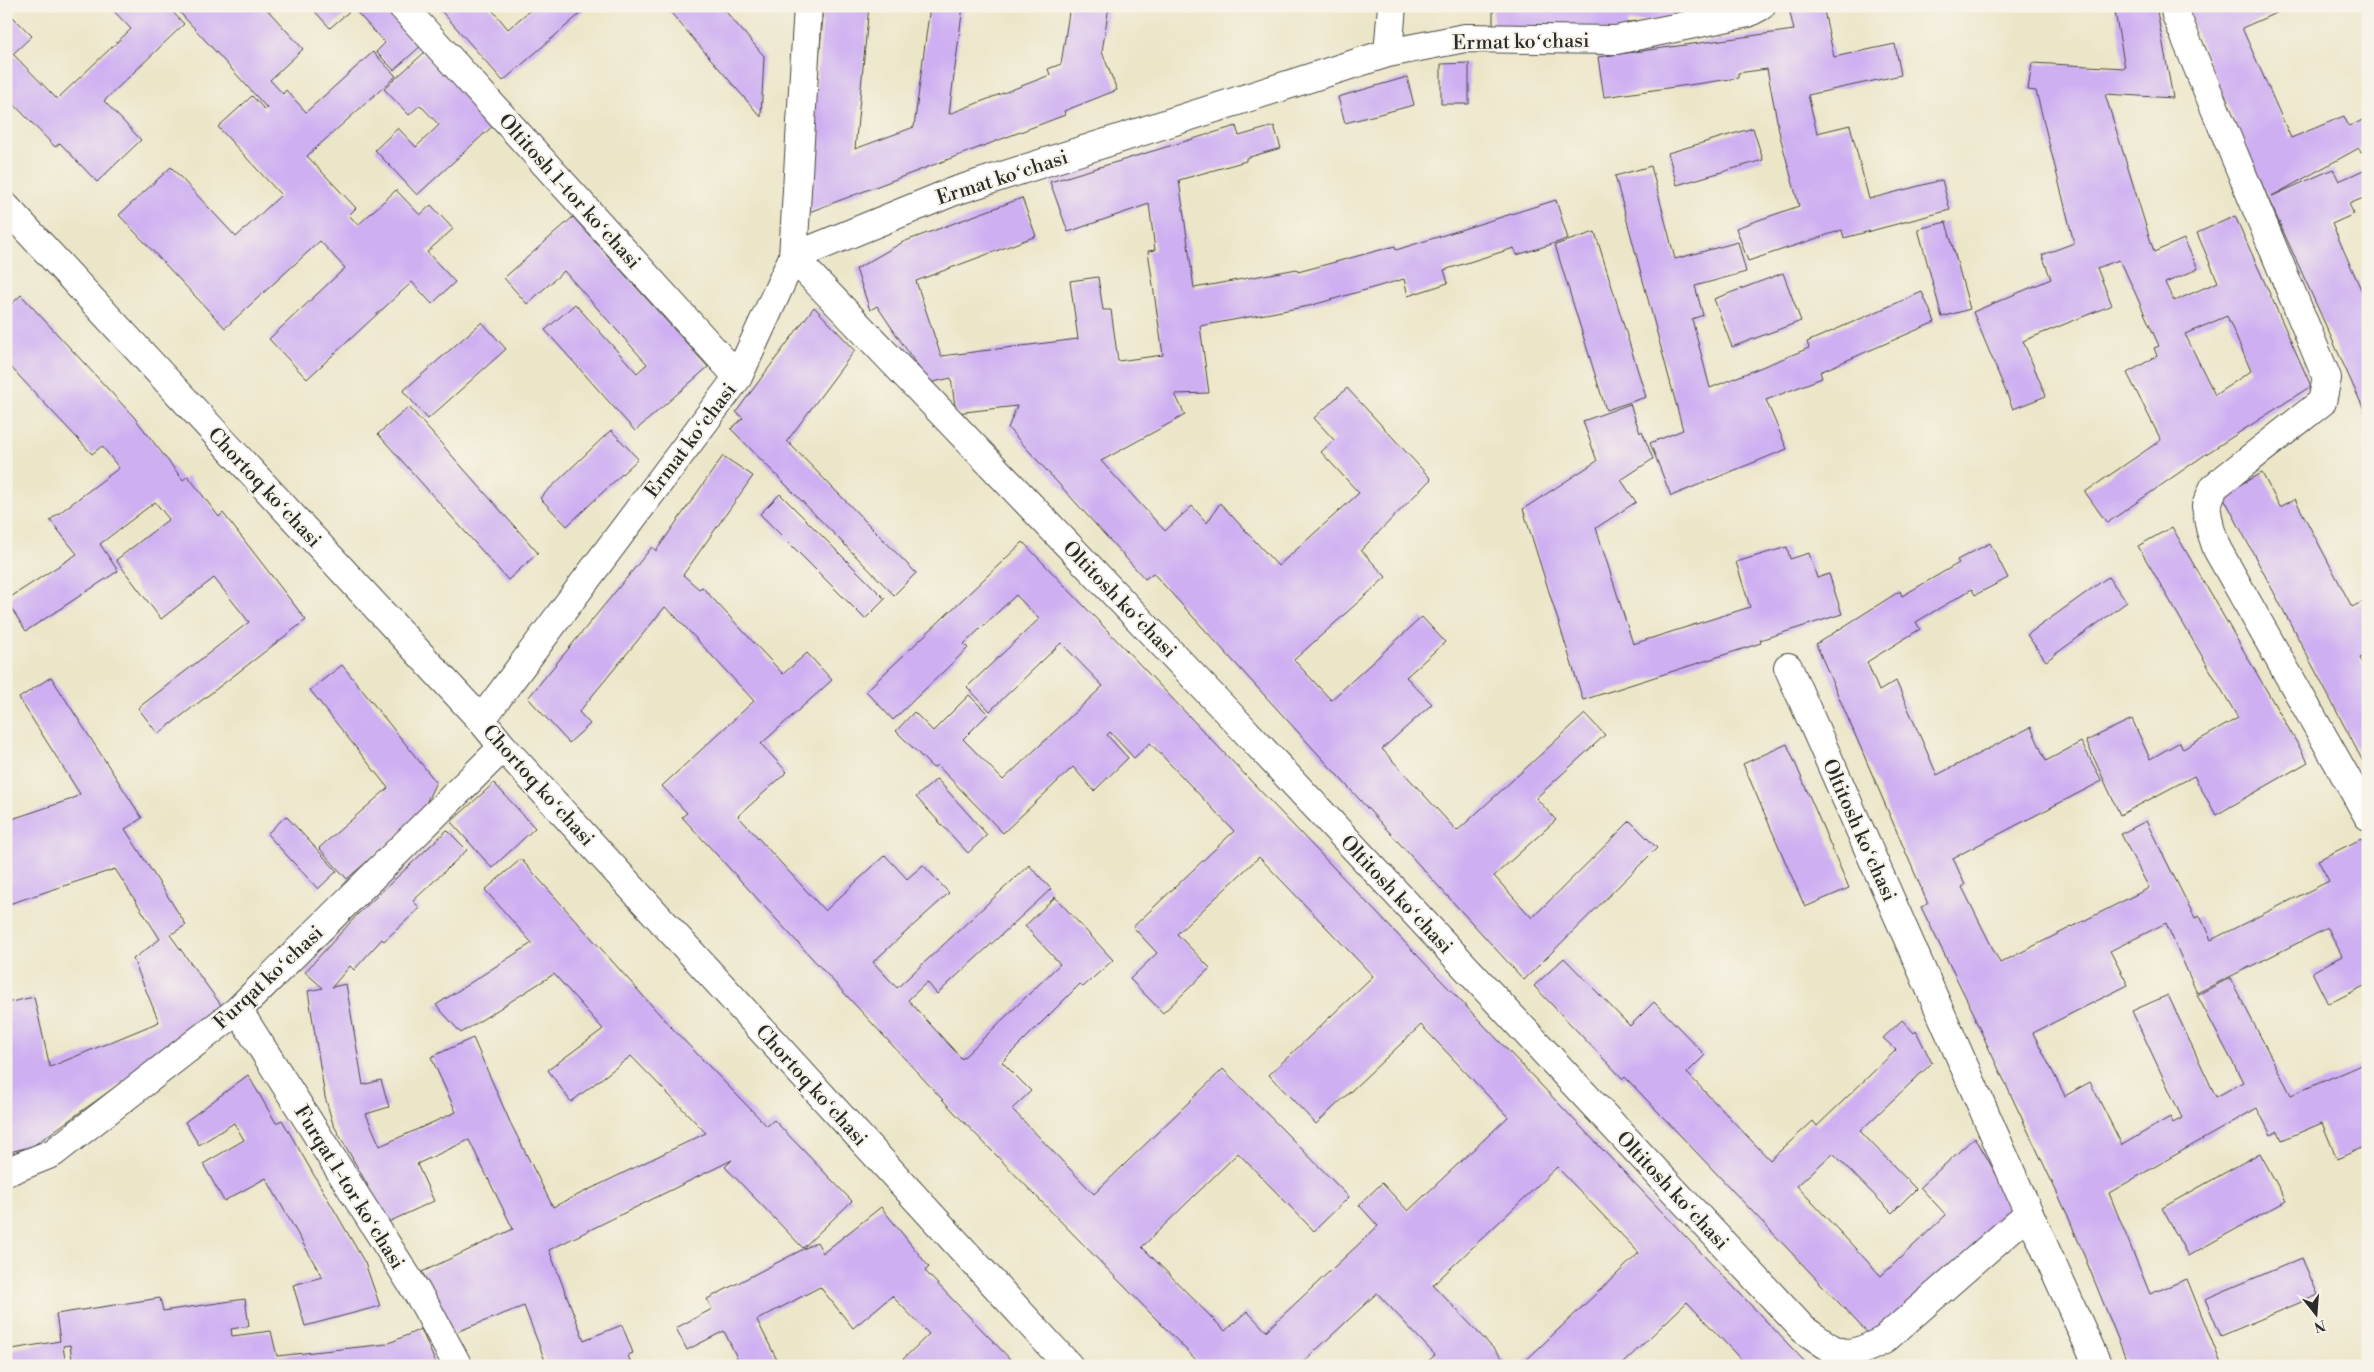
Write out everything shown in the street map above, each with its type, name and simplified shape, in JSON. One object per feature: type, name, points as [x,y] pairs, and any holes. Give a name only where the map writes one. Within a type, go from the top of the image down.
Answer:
[{"type":"street","name":"Oltitosh 1-tor koʻchasi","points":[[402,6],[738,377]]},
{"type":"street","points":[[792,257],[808,6]]},
{"type":"street","points":[[1388,53],[1392,6]]},
{"type":"street","name":"Ermat koʻchasi","points":[[481,720],[738,377],[792,257],[952,192],[1388,53],[1465,38],[1616,40],[1748,13],[1761,6]]},
{"type":"street","points":[[2174,6],[2327,378],[2322,402],[2214,487],[2206,506],[2210,528],[2217,549],[2368,816]]},
{"type":"street","name":"Chortoq koʻchasi","points":[[6,207],[481,720],[503,747],[1069,1366]]},
{"type":"street","name":"Oltitosh koʻchasi","points":[[792,257],[1236,721],[1803,1329],[1839,1353],[1860,1352],[1884,1340],[2029,1214]]},
{"type":"street","name":"Oltitosh koʻchasi","points":[[1788,667],[2098,1366]]},
{"type":"street","name":"Furqat koʻchasi","points":[[6,1172],[53,1153],[238,1010],[503,747]]},
{"type":"street","name":"Furqat 1-tor koʻchasi","points":[[238,1010],[425,1304],[458,1366]]},
{"type":"building","points":[[109,6],[167,6],[184,24],[104,101],[141,140],[97,182],[60,143],[55,147],[6,96],[6,16],[9,13],[32,36],[13,54],[57,99],[131,29]]},
{"type":"building","points":[[174,6],[243,6],[245,9],[247,6],[264,6],[303,49],[270,80],[283,94],[286,90],[306,112],[373,52],[396,76],[307,156],[356,208],[349,215],[358,225],[396,190],[420,215],[431,205],[453,229],[427,252],[455,282],[432,304],[412,282],[307,379],[269,339],[345,268],[320,241],[225,328],[119,215],[171,167],[236,237],[281,195],[218,127],[252,96],[265,110],[267,108]]},
{"type":"building","points":[[310,6],[390,6],[424,43],[394,70],[376,52],[385,43],[353,8],[330,28]]},
{"type":"building","points":[[437,6],[489,6],[508,29],[535,6],[589,6],[503,81]]},
{"type":"building","points":[[665,6],[721,6],[764,56],[761,117]]},
{"type":"building","points":[[824,6],[869,6],[855,149],[914,127],[930,6],[963,6],[949,114],[1050,75],[1048,69],[1061,64],[1070,6],[1109,6],[1102,52],[1117,90],[1064,111],[1065,115],[804,214]]},
{"type":"building","points":[[1493,6],[1700,6],[1700,17],[1627,22],[1627,33],[1493,32]]},
{"type":"building","points":[[1801,6],[1823,6],[1834,57],[1895,44],[1901,75],[1808,95],[1817,133],[1850,125],[1869,199],[1942,180],[1950,210],[1844,238],[1842,230],[1748,261],[1736,228],[1799,206],[1780,136],[1767,69],[1738,73],[1738,78],[1604,97],[1598,57],[1794,30],[1790,13]]},
{"type":"building","points":[[2114,6],[2156,6],[2173,98],[2105,94],[2154,252],[2184,239],[2198,269],[2165,283],[2174,301],[2218,282],[2197,233],[2235,216],[2311,386],[2206,454],[2107,523],[2085,492],[2161,440],[2127,373],[2157,356],[2154,348],[2159,346],[2123,266],[2119,260],[2097,268],[2112,305],[2023,341],[2046,396],[2013,409],[1973,312],[2051,279],[2042,255],[2074,243],[2036,91],[2028,90],[2032,63],[2125,68]],"holes":[[[2227,316],[2251,371],[2215,395],[2185,334]]]},
{"type":"building","points":[[2292,6],[2242,28],[2291,138],[2344,116],[2349,127],[2368,117],[2368,149],[2361,152],[2359,148],[2272,196],[2333,169],[2339,181],[2368,168],[2368,196],[2349,204],[2354,214],[2332,224],[2364,296],[2368,294],[2368,414],[2366,414],[2268,198],[2185,7]]},
{"type":"building","points":[[426,51],[495,124],[417,195],[375,150],[398,128],[416,147],[439,125],[420,105],[409,115],[384,89]]},
{"type":"building","points":[[1469,63],[1469,104],[1441,104],[1441,64]]},
{"type":"building","points":[[1407,77],[1414,105],[1345,123],[1338,97]]},
{"type":"building","points":[[1236,126],[1239,136],[1274,126],[1281,148],[1246,158],[1246,161],[1179,180],[1194,288],[1297,269],[1298,272],[1395,246],[1396,250],[1556,200],[1568,239],[1517,255],[1514,248],[1444,270],[1448,283],[1408,296],[1404,279],[1309,306],[1200,326],[1209,393],[1175,394],[1185,415],[1101,461],[1165,531],[1192,506],[1207,523],[1220,503],[1278,566],[1359,493],[1321,452],[1334,440],[1314,418],[1347,388],[1431,479],[1361,550],[1386,577],[1294,660],[1331,700],[1422,617],[1445,642],[1406,677],[1432,704],[1382,749],[1457,831],[1585,714],[1605,735],[1536,798],[1556,820],[1494,876],[1532,918],[1630,821],[1657,848],[1524,980],[1153,573],[1145,579],[1008,428],[1017,406],[956,413],[951,378],[929,383],[877,306],[870,310],[856,269],[903,242],[1022,198],[1036,236],[916,281],[941,356],[1078,339],[1070,281],[1098,277],[1103,310],[1111,310],[1118,361],[1163,355],[1148,251],[1155,250],[1149,204],[1068,232],[1050,182]]},
{"type":"building","points":[[1753,128],[1763,160],[1677,185],[1668,153]]},
{"type":"building","points":[[1651,166],[1675,259],[1738,242],[1746,272],[1695,286],[1703,315],[1692,319],[1710,388],[1809,348],[1807,342],[1922,292],[1935,322],[1820,372],[1822,378],[1766,400],[1787,449],[1671,496],[1650,443],[1683,430],[1615,176]]},
{"type":"building","points":[[573,217],[708,367],[635,431],[545,330],[575,304],[637,373],[647,364],[564,271],[527,304],[504,278]]},
{"type":"building","points":[[1946,222],[1970,309],[1942,317],[1918,229]]},
{"type":"building","points":[[1595,232],[1646,397],[1606,410],[1555,245]]},
{"type":"building","points":[[1783,273],[1801,321],[1732,347],[1714,299]]},
{"type":"building","points":[[21,295],[134,417],[183,480],[188,476],[219,517],[223,513],[306,620],[158,734],[138,708],[249,622],[214,578],[161,619],[116,560],[169,519],[155,502],[100,544],[118,571],[26,631],[6,600],[77,554],[50,520],[119,468],[102,446],[92,454],[6,362],[6,309]]},
{"type":"building","points":[[814,307],[855,350],[787,441],[916,573],[894,595],[731,429],[743,418],[736,412]]},
{"type":"building","points":[[482,322],[506,349],[428,419],[403,391]]},
{"type":"building","points":[[1630,404],[1640,433],[1642,431],[1653,459],[1621,480],[1636,502],[1596,528],[1633,644],[1750,607],[1736,562],[1787,547],[1790,559],[1809,553],[1817,578],[1829,574],[1842,614],[1760,640],[1761,643],[1583,700],[1523,509],[1597,461],[1583,421]]},
{"type":"building","points":[[409,407],[538,553],[508,580],[378,434]]},
{"type":"building","points":[[611,430],[638,459],[567,526],[540,498]]},
{"type":"building","points":[[723,456],[753,476],[683,575],[699,589],[702,587],[783,674],[807,653],[832,680],[761,744],[787,772],[738,816],[825,911],[885,855],[907,879],[923,865],[949,893],[873,962],[897,988],[1029,865],[1051,889],[937,994],[927,982],[908,1000],[962,1059],[1060,964],[1025,926],[1055,897],[1113,960],[1083,987],[1080,984],[1002,1062],[1031,1091],[1012,1109],[1094,1194],[1223,1069],[1349,1197],[1314,1231],[1238,1153],[1142,1247],[1225,1331],[1247,1311],[1266,1331],[1378,1226],[1359,1205],[1382,1183],[1408,1211],[1508,1117],[1421,1025],[1316,1124],[1291,1098],[1269,1075],[1373,976],[1259,857],[1177,934],[1210,968],[1163,1013],[1130,979],[1157,953],[1133,927],[1234,831],[1150,743],[1134,758],[1110,732],[1107,735],[1128,758],[1094,791],[1073,767],[1003,833],[937,765],[933,768],[896,731],[914,712],[933,731],[969,695],[988,714],[963,739],[1003,780],[1103,686],[1061,643],[990,711],[967,687],[1039,619],[1016,595],[964,644],[968,648],[893,720],[866,691],[1023,542],[1809,1366],[1747,1366],[1687,1302],[1620,1366],[1520,1366],[1639,1253],[1557,1167],[1433,1285],[1510,1366],[1423,1366],[1435,1355],[1377,1293],[1299,1366],[1202,1366],[953,1111],[682,817],[687,813],[662,786],[754,701],[674,615],[665,607],[579,712],[590,724],[569,743],[528,698],[652,547],[656,551]]},
{"type":"building","points":[[2262,473],[2280,507],[2295,499],[2352,607],[2368,599],[2368,654],[2360,658],[2368,673],[2368,771],[2222,494]]},
{"type":"building","points":[[780,494],[885,599],[865,619],[760,514]]},
{"type":"building","points":[[2172,527],[2308,762],[2216,815],[2194,776],[2120,815],[2086,741],[2132,719],[2150,759],[2180,742],[2183,749],[2238,718],[2138,546]]},
{"type":"building","points":[[1990,543],[2008,578],[1975,595],[1972,589],[1916,622],[1920,629],[1867,662],[1879,691],[1896,681],[1937,775],[2031,727],[2046,761],[2081,742],[2102,781],[1953,858],[1965,885],[1962,887],[2000,963],[2149,888],[2121,834],[2146,821],[2195,918],[2200,916],[2211,940],[2329,881],[2318,860],[2361,839],[2368,852],[2368,984],[2328,1004],[2312,972],[2342,956],[2328,928],[2197,993],[2166,923],[2110,951],[2128,985],[2033,1033],[2065,1096],[2090,1082],[2122,1145],[2170,1117],[2173,1123],[2182,1118],[2132,1011],[2168,995],[2216,1097],[2243,1082],[2197,995],[2230,978],[2291,1095],[2368,1062],[2368,1145],[2337,1159],[2322,1123],[2282,1140],[2278,1131],[2271,1135],[2257,1108],[2109,1193],[2150,1294],[2187,1279],[2222,1366],[2129,1366],[2068,1216],[1976,1018],[1921,907],[1928,904],[1816,644],[1900,591],[1902,596],[1959,563],[1957,560]]},
{"type":"building","points":[[2108,577],[2127,602],[2046,661],[2027,635]]},
{"type":"building","points":[[342,665],[436,782],[421,814],[347,879],[319,848],[388,788],[310,690]]},
{"type":"building","points":[[51,677],[142,818],[125,829],[186,925],[170,935],[224,1009],[33,1146],[6,1153],[6,1003],[34,997],[50,1067],[159,1022],[133,959],[160,939],[115,869],[6,905],[6,821],[72,799],[80,794],[19,698]]},
{"type":"building","points":[[1787,744],[1849,888],[1805,907],[1743,764]]},
{"type":"building","points":[[937,779],[987,835],[968,853],[916,797]]},
{"type":"building","points":[[494,783],[535,828],[492,868],[451,822]]},
{"type":"building","points":[[286,816],[337,871],[318,889],[267,834]]},
{"type":"building","points":[[447,830],[467,850],[413,901],[420,908],[384,941],[382,939],[354,970],[350,966],[332,987],[346,984],[363,1085],[381,1080],[389,1107],[366,1114],[380,1146],[456,1112],[431,1057],[473,1038],[510,1122],[553,1207],[706,1133],[631,1056],[571,1102],[548,1070],[603,1029],[554,974],[461,1033],[436,1005],[532,943],[485,890],[521,859],[670,1026],[767,1126],[774,1120],[852,1201],[803,1248],[725,1167],[732,1160],[549,1250],[584,1340],[622,1325],[633,1353],[628,1355],[632,1366],[547,1366],[524,1306],[451,1334],[437,1299],[422,1272],[513,1229],[469,1140],[417,1164],[434,1201],[382,1225],[365,1187],[368,1186],[333,1124],[325,1097],[308,991],[323,988],[305,972],[358,914]]},
{"type":"building","points":[[1564,958],[1630,1026],[1654,1002],[1705,1055],[1687,1073],[1770,1160],[1813,1121],[1817,1126],[1896,1050],[1883,1038],[1902,1020],[1914,1033],[1916,1031],[1932,1063],[1860,1131],[1916,1189],[1892,1213],[1833,1153],[1797,1186],[1881,1276],[1946,1215],[1920,1187],[1975,1137],[2017,1211],[1876,1342],[1625,1077],[1623,1079],[1534,986]]},
{"type":"building","points":[[248,1075],[276,1123],[282,1120],[365,1263],[380,1306],[305,1326],[293,1285],[322,1277],[266,1178],[224,1201],[203,1164],[244,1140],[234,1123],[199,1145],[185,1122]]},
{"type":"building","points":[[2260,1153],[2286,1201],[2188,1256],[2162,1208]]},
{"type":"building","points":[[881,1207],[929,1267],[925,1271],[1017,1366],[957,1366],[953,1361],[948,1366],[896,1366],[929,1334],[892,1296],[853,1328],[820,1287],[757,1320],[780,1366],[741,1366],[724,1331],[687,1350],[676,1328],[712,1309],[707,1299],[817,1242],[823,1253]]},
{"type":"building","points":[[2302,1258],[2318,1295],[2221,1336],[2205,1299]]},
{"type":"building","points":[[160,1298],[163,1311],[245,1299],[249,1326],[231,1329],[232,1336],[271,1331],[277,1356],[387,1344],[421,1329],[437,1366],[73,1366],[70,1345],[63,1346],[66,1366],[6,1366],[6,1350],[60,1341],[56,1314]]}]
